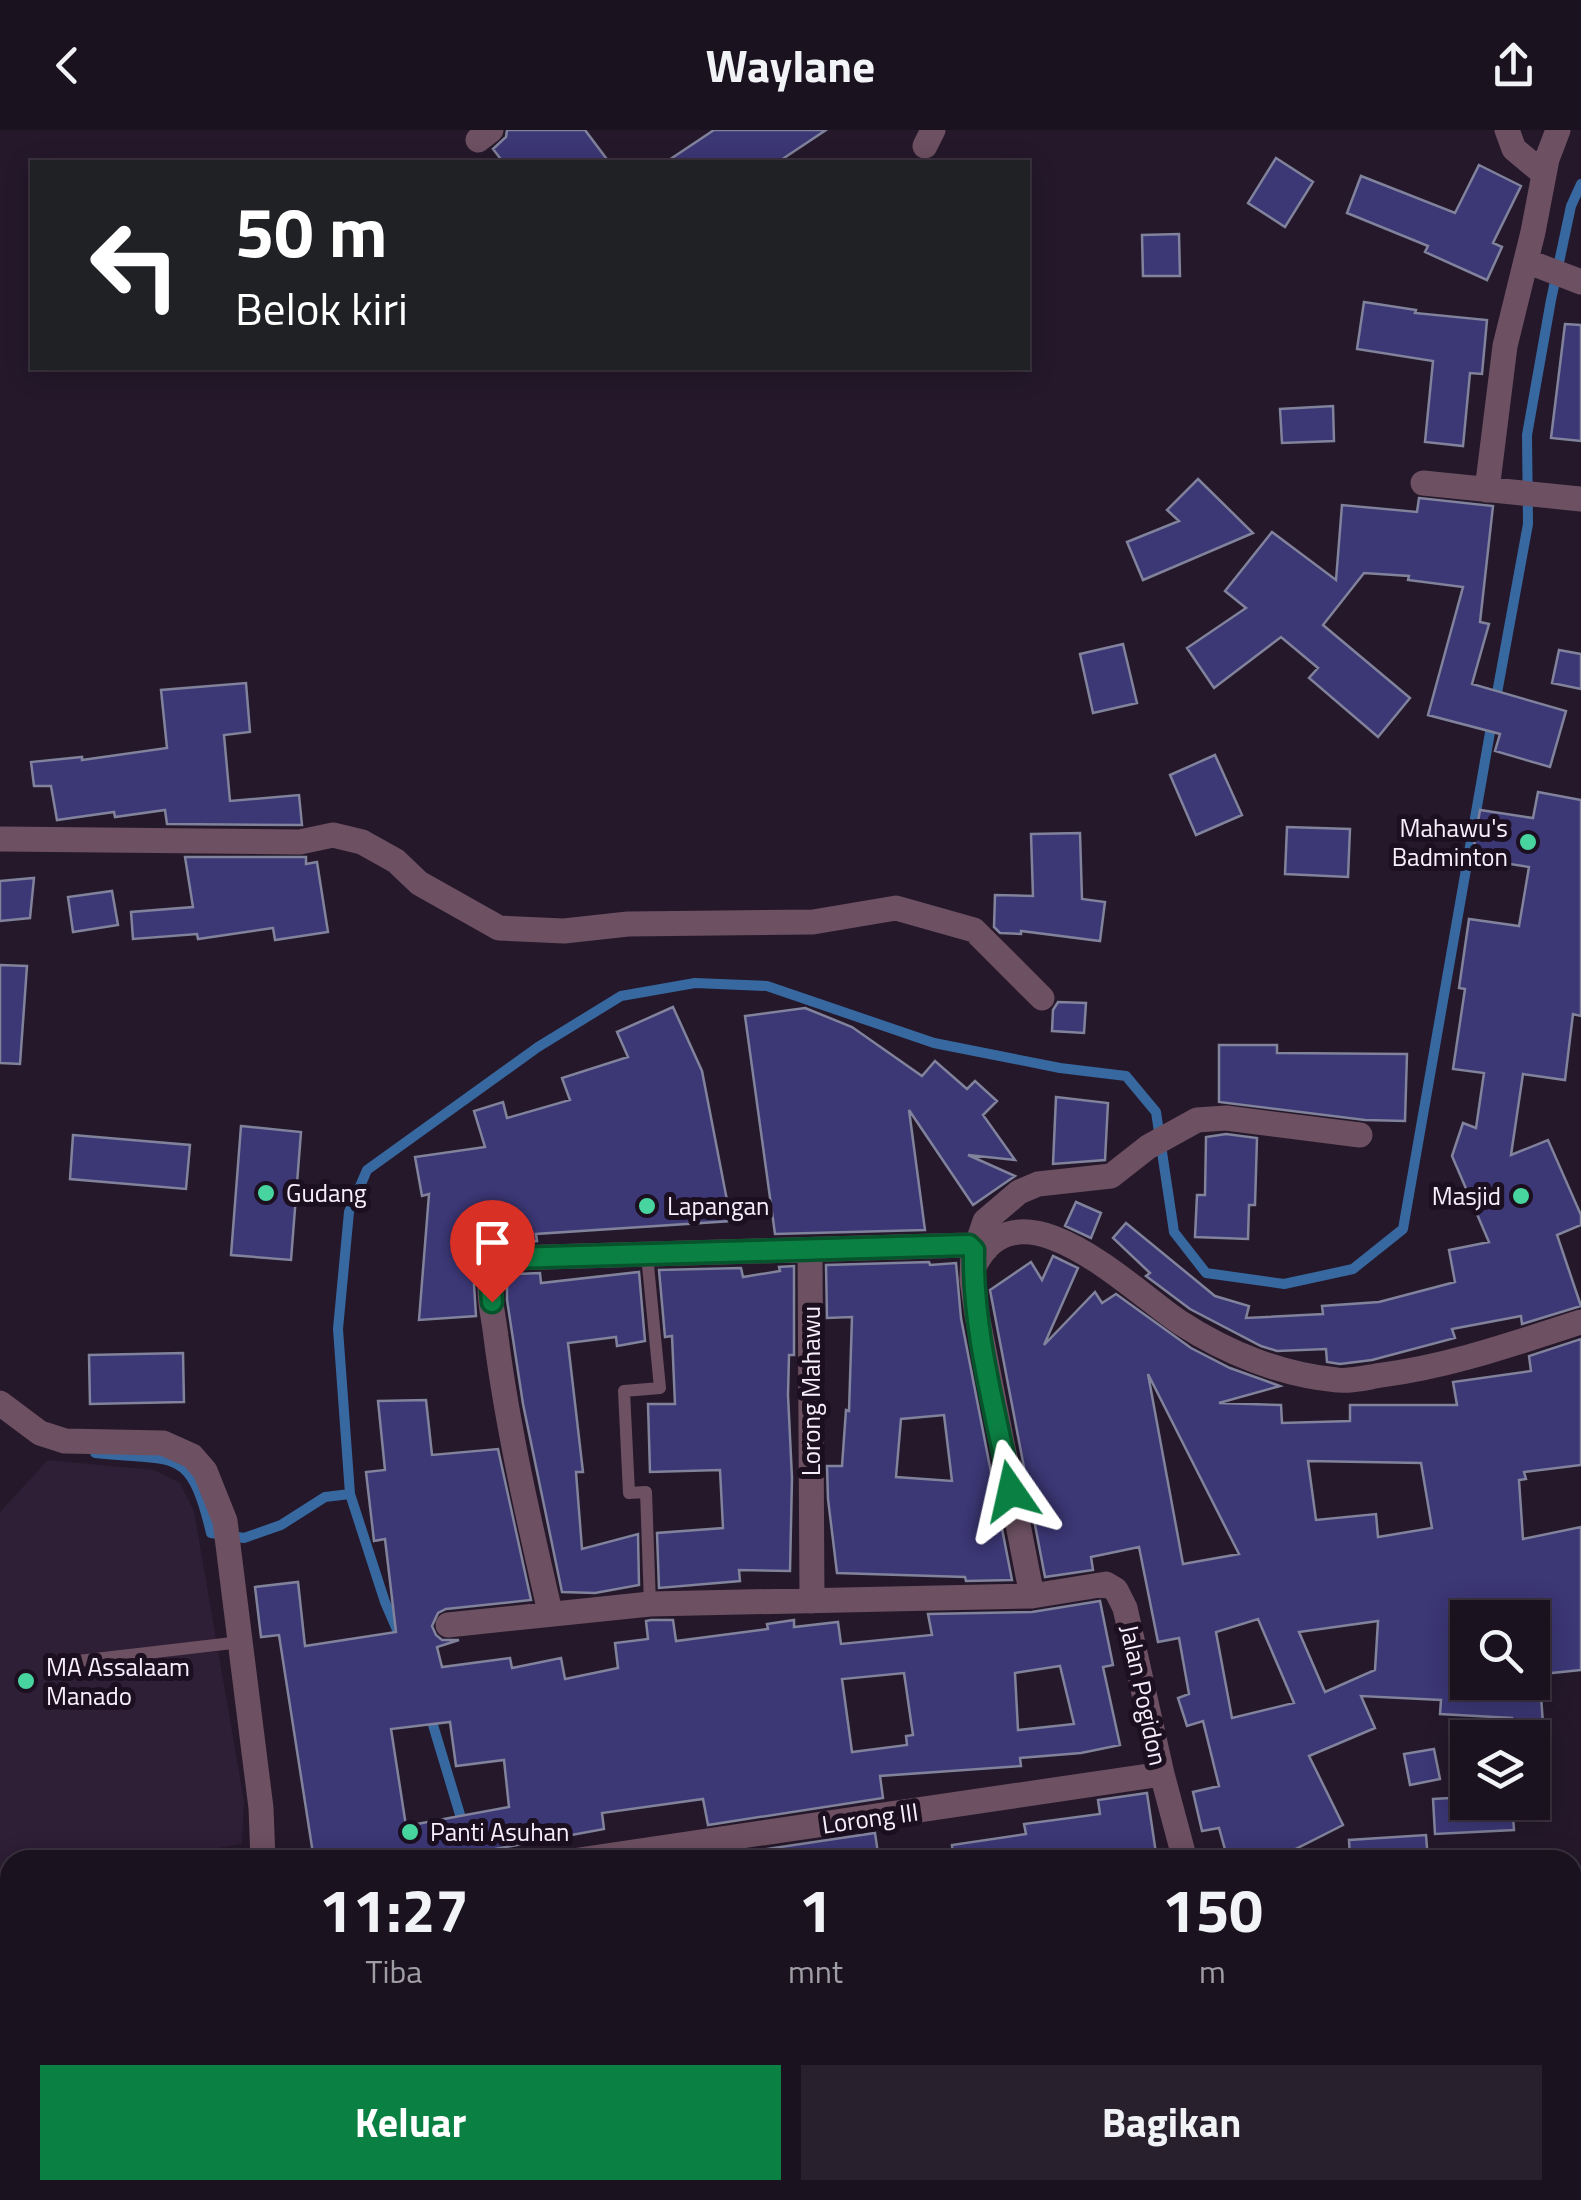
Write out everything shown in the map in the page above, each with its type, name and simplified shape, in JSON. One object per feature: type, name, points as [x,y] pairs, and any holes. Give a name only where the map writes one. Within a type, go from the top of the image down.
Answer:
[{"type":"street","points":[[1507,130],[1514,149],[1544,174]]},
{"type":"street","points":[[1487,490],[1497,390],[1529,262],[1544,174],[1558,130]]},
{"type":"street","points":[[1529,262],[1573,278]]},
{"type":"street","points":[[1423,483],[1569,498]]},
{"type":"street","points":[[0,839],[300,842],[333,835],[362,842],[396,861],[419,883],[499,928],[564,931],[628,924],[813,922],[896,908],[974,930],[1042,998]]},
{"type":"street","points":[[448,1625],[650,1604],[1032,1596],[977,1315],[980,1236],[985,1221],[1019,1192],[1038,1184],[1107,1177],[1148,1147],[1197,1120],[1213,1118],[1360,1135]]},
{"type":"street","points":[[980,1259],[993,1242],[1022,1230],[1040,1233],[1099,1261],[1180,1322],[1241,1356],[1340,1381],[1432,1368],[1581,1322]]},
{"type":"street","points":[[550,1612],[522,1496],[502,1388],[491,1276],[498,1264],[511,1258],[969,1245],[980,1259]]},
{"type":"street","name":"Lorong Mahawu","points":[[810,1252],[812,1601]]},
{"type":"street","points":[[0,1404],[40,1432],[65,1441],[163,1443],[192,1456],[205,1471],[225,1521],[262,1808],[263,1850]]},
{"type":"street","name":"Jalan Pogidon","points":[[1032,1596],[1094,1584],[1106,1584],[1116,1590],[1125,1608],[1182,1850]]},
{"type":"street","name":"Lorong III","points":[[647,1850],[1162,1774]]},
{"type":"lane","points":[[646,1255],[660,1388],[624,1390],[629,1492],[646,1492],[650,1604]]},
{"type":"lane","points":[[78,1661],[241,1642]]},
{"type":"shaded area","points":[[48,1460],[154,1470],[180,1483],[194,1511],[244,1801],[242,1844],[205,1850],[0,1850],[0,1512]]},
{"type":"building","points":[[507,130],[585,130],[608,160],[501,160],[493,149],[506,137]]},
{"type":"building","points":[[714,130],[826,130],[781,160],[669,160]]},
{"type":"building","points":[[1276,158],[1313,182],[1285,227],[1248,203]]},
{"type":"building","points":[[1479,165],[1521,186],[1493,243],[1502,247],[1487,280],[1425,252],[1428,246],[1347,213],[1361,176],[1455,213]]},
{"type":"building","points":[[1179,234],[1180,276],[1143,276],[1142,235]]},
{"type":"building","points":[[1364,302],[1416,310],[1415,313],[1487,320],[1482,374],[1470,373],[1463,446],[1425,442],[1433,361],[1357,349]]},
{"type":"building","points":[[1565,324],[1581,325],[1581,441],[1551,438]]},
{"type":"building","points":[[1333,406],[1334,441],[1282,443],[1280,409]]},
{"type":"building","points":[[1198,479],[1253,533],[1143,580],[1127,542],[1179,521],[1167,510]]},
{"type":"building","points":[[1419,498],[1493,506],[1480,622],[1489,624],[1472,684],[1566,711],[1550,767],[1495,751],[1500,734],[1428,715],[1463,587],[1408,580],[1409,576],[1364,573],[1323,625],[1410,698],[1378,737],[1309,678],[1318,668],[1281,637],[1214,688],[1187,648],[1246,608],[1225,591],[1272,532],[1336,580],[1342,505],[1417,512]]},
{"type":"building","points":[[1123,644],[1137,703],[1093,713],[1080,654]]},
{"type":"building","points":[[1559,650],[1581,654],[1581,689],[1552,683]]},
{"type":"building","points":[[246,683],[250,732],[224,735],[230,801],[299,795],[302,825],[167,824],[165,810],[57,820],[51,786],[34,786],[31,762],[82,760],[167,748],[161,690]]},
{"type":"building","points":[[1215,755],[1242,815],[1196,835],[1170,775]]},
{"type":"building","points":[[1538,792],[1581,800],[1581,1016],[1573,1014],[1565,1080],[1523,1074],[1511,1155],[1548,1140],[1581,1215],[1581,1225],[1557,1235],[1581,1306],[1522,1324],[1521,1316],[1452,1329],[1455,1338],[1372,1360],[1340,1364],[1327,1362],[1326,1349],[1277,1351],[1261,1346],[1190,1309],[1146,1276],[1150,1273],[1113,1238],[1126,1223],[1215,1296],[1249,1306],[1246,1318],[1323,1314],[1322,1306],[1379,1302],[1455,1282],[1449,1250],[1489,1242],[1452,1156],[1463,1123],[1476,1128],[1484,1073],[1453,1069],[1465,989],[1459,988],[1469,919],[1519,926],[1529,867],[1472,858],[1480,810],[1533,818]]},
{"type":"building","points":[[1287,827],[1350,829],[1348,877],[1285,874]]},
{"type":"building","points":[[1080,833],[1082,899],[1105,902],[1100,941],[1021,931],[1000,933],[994,927],[995,895],[1033,896],[1031,834]]},
{"type":"building","points":[[185,857],[306,857],[306,864],[317,862],[328,932],[275,940],[273,928],[198,939],[197,934],[133,939],[131,912],[193,907]]},
{"type":"building","points":[[34,878],[30,918],[0,921],[0,881]]},
{"type":"building","points":[[112,891],[118,925],[73,932],[68,897]]},
{"type":"building","points":[[0,965],[27,966],[20,1064],[0,1063]]},
{"type":"building","points":[[1058,1002],[1086,1003],[1084,1033],[1052,1031],[1053,1010]]},
{"type":"building","points":[[673,1007],[702,1071],[731,1221],[536,1234],[537,1241],[504,1244],[479,1263],[474,1284],[476,1316],[419,1320],[429,1194],[422,1196],[415,1157],[485,1147],[474,1111],[503,1102],[507,1118],[570,1100],[562,1078],[628,1057],[617,1032]]},
{"type":"building","points":[[805,1008],[852,1027],[922,1076],[935,1061],[967,1089],[975,1081],[997,1101],[983,1115],[1015,1160],[968,1155],[1015,1176],[973,1205],[909,1110],[925,1230],[775,1234],[745,1016]]},
{"type":"building","points":[[1219,1045],[1277,1045],[1277,1053],[1407,1054],[1405,1121],[1365,1120],[1219,1102]]},
{"type":"building","points":[[1056,1097],[1108,1103],[1105,1160],[1053,1164]]},
{"type":"building","name":"Gudang","points":[[241,1126],[301,1132],[291,1260],[231,1255]]},
{"type":"building","points":[[1226,1134],[1257,1138],[1255,1205],[1249,1205],[1248,1239],[1195,1237],[1197,1195],[1205,1195],[1206,1137]]},
{"type":"building","points":[[73,1135],[190,1145],[186,1189],[70,1179]]},
{"type":"building","points":[[1076,1202],[1101,1213],[1091,1238],[1065,1226]]},
{"type":"building","points":[[1053,1256],[1078,1268],[1044,1345],[1095,1292],[1102,1303],[1116,1294],[1191,1348],[1230,1368],[1280,1386],[1219,1403],[1281,1405],[1282,1423],[1350,1421],[1350,1405],[1457,1405],[1453,1382],[1531,1371],[1529,1356],[1581,1339],[1581,1465],[1524,1472],[1526,1479],[1519,1480],[1523,1539],[1581,1527],[1581,1670],[1550,1673],[1550,1600],[1450,1600],[1450,1700],[1541,1700],[1543,1720],[1440,1714],[1441,1700],[1361,1696],[1375,1728],[1309,1756],[1343,1825],[1294,1850],[1225,1850],[1219,1828],[1202,1831],[1193,1792],[1219,1786],[1203,1721],[1187,1726],[1178,1698],[1189,1694],[1179,1638],[1158,1642],[1139,1547],[1091,1557],[1093,1570],[1045,1577],[990,1290],[1031,1262],[1042,1280]],"holes":[[[1148,1374],[1239,1554],[1183,1564]],[[1308,1461],[1421,1463],[1432,1528],[1378,1537],[1376,1514],[1316,1520]],[[1258,1619],[1294,1703],[1232,1718],[1216,1632]],[[1378,1621],[1375,1670],[1325,1692],[1299,1632]]]},
{"type":"building","points":[[956,1263],[961,1318],[1012,1580],[837,1573],[827,1466],[842,1466],[846,1410],[849,1411],[852,1317],[827,1318],[826,1265]],"holes":[[[944,1415],[952,1481],[896,1477],[901,1419]]]},
{"type":"building","points":[[794,1266],[794,1355],[789,1355],[788,1395],[792,1478],[790,1571],[739,1570],[740,1581],[659,1588],[657,1533],[723,1528],[720,1470],[650,1472],[648,1404],[675,1404],[672,1336],[665,1337],[659,1270],[741,1268],[743,1277]]},
{"type":"building","points":[[639,1272],[645,1341],[617,1346],[616,1337],[568,1343],[583,1472],[576,1472],[582,1549],[638,1534],[639,1585],[595,1593],[562,1592],[523,1404],[507,1280],[516,1274],[540,1273],[541,1283]]},
{"type":"building","points":[[183,1353],[184,1402],[90,1404],[89,1355]]},
{"type":"building","points":[[426,1400],[432,1455],[498,1449],[531,1600],[438,1613],[432,1626],[436,1635],[442,1640],[459,1640],[437,1647],[442,1667],[510,1658],[512,1668],[561,1658],[565,1679],[618,1668],[615,1643],[648,1639],[646,1621],[651,1620],[673,1620],[676,1641],[768,1629],[767,1624],[794,1620],[794,1627],[838,1622],[841,1644],[932,1635],[928,1614],[1032,1612],[1100,1601],[1113,1665],[1103,1667],[1120,1745],[1020,1758],[1021,1766],[880,1776],[883,1798],[708,1825],[703,1799],[602,1813],[604,1829],[490,1850],[312,1850],[279,1635],[261,1637],[255,1587],[298,1582],[305,1646],[396,1632],[385,1539],[374,1541],[366,1472],[385,1470],[378,1401]],"holes":[[[1060,1666],[1074,1724],[1018,1730],[1015,1673]],[[904,1673],[913,1735],[906,1736],[907,1745],[852,1752],[842,1679]],[[450,1722],[456,1766],[504,1760],[509,1807],[406,1826],[391,1729]]]},
{"type":"building","points":[[1434,1749],[1440,1779],[1410,1785],[1404,1754]]},
{"type":"building","points":[[1147,1793],[1156,1850],[952,1850],[952,1845],[1026,1834],[1024,1824],[1100,1814],[1098,1800]]},
{"type":"building","points":[[1450,1798],[1450,1820],[1513,1820],[1514,1830],[1435,1834],[1433,1799]]},
{"type":"building","points":[[875,1833],[878,1850],[761,1850]]},
{"type":"building","points":[[1426,1835],[1427,1850],[1350,1850],[1349,1840]]},
{"type":"waterway","points":[[1495,704],[1528,524],[1527,435],[1571,206],[1581,184]]},
{"type":"waterway","points":[[401,1639],[350,1494],[338,1329],[349,1212],[367,1170],[538,1047],[621,996],[695,983],[767,986],[934,1043],[1060,1068],[1126,1076],[1156,1112],[1174,1232],[1206,1273],[1284,1284],[1353,1269],[1403,1229],[1492,721]]},
{"type":"waterway","points":[[95,1453],[175,1463],[195,1484],[211,1533],[244,1538],[281,1525],[325,1497],[350,1494]]},
{"type":"waterway","points":[[430,1715],[464,1828]]},
{"type":"place","name":"Mahawu's Badminton","points":[[1528,842]]},
{"type":"place","name":"Gudang","points":[[266,1193]]},
{"type":"place","name":"Masjid","points":[[1521,1196]]},
{"type":"place","name":"Lapangan","points":[[647,1206]]},
{"type":"place","name":"MA Assalaam Manado","points":[[26,1681]]},
{"type":"place","name":"Panti Asuhan","points":[[410,1832]]},
{"type":"route","points":[[492,1302],[494,1268],[511,1258],[969,1245],[974,1250],[972,1280],[977,1315],[1011,1491]]}]
